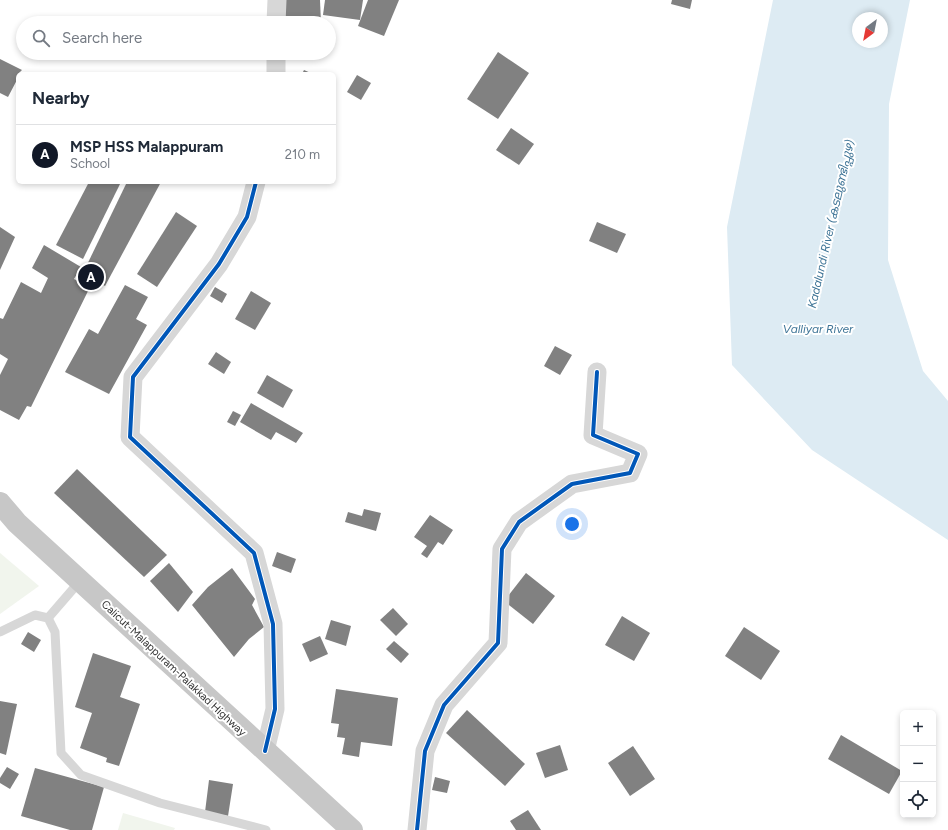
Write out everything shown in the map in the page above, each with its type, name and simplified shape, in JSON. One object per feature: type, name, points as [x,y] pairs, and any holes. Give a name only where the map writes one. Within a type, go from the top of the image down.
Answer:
[{"type":"highway","name":"Calicut-Malappuram-Palakkad Highway","points":[[0,503],[17,523],[352,830]]},
{"type":"street","points":[[277,16],[278,0]]},
{"type":"street","points":[[276,60],[276,72]]},
{"type":"street","points":[[255,184],[247,217],[219,264],[133,377],[130,437],[254,553],[273,624],[275,709],[265,750]]},
{"type":"street","points":[[417,830],[425,751],[444,705],[498,642],[502,550],[519,522],[572,484],[630,473],[638,454],[593,435],[597,372]]},
{"type":"lane","points":[[48,618],[80,581]]},
{"type":"lane","points":[[0,632],[35,615],[48,618]]},
{"type":"lane","points":[[48,618],[54,632],[61,753],[81,775],[160,803],[266,830]]},
{"type":"shaded area","points":[[0,553],[39,586],[0,614]]},
{"type":"shaded area","points":[[123,813],[175,828],[174,830],[118,830]]},
{"type":"water","name":"Valliyar River","points":[[773,0],[910,0],[889,104],[888,260],[923,371],[948,401],[948,540],[812,450],[732,365],[727,227]]},
{"type":"building","points":[[284,0],[320,0],[321,16],[285,16]]},
{"type":"building","points":[[325,0],[363,0],[360,20],[323,15]]},
{"type":"building","points":[[368,0],[399,0],[384,36],[358,26]]},
{"type":"building","points":[[672,0],[692,0],[690,9],[671,4]]},
{"type":"building","points":[[498,52],[529,73],[498,119],[467,99]]},
{"type":"building","points":[[0,59],[22,70],[20,72],[16,72],[16,82],[8,97],[0,93]]},
{"type":"building","points":[[357,75],[371,83],[361,100],[347,92]]},
{"type":"building","points":[[511,128],[534,144],[519,165],[496,150]]},
{"type":"building","points":[[88,184],[120,184],[83,259],[56,245]]},
{"type":"building","points":[[126,184],[160,184],[105,286],[83,273]]},
{"type":"building","points":[[176,212],[197,226],[157,287],[137,274]]},
{"type":"building","points":[[597,222],[626,234],[617,253],[589,241]]},
{"type":"building","points":[[0,227],[15,237],[0,270]]},
{"type":"building","points":[[44,245],[81,267],[74,279],[90,287],[31,407],[27,406],[19,420],[0,410],[0,375],[8,359],[0,354],[0,318],[3,319],[21,282],[41,293],[48,278],[32,268]]},
{"type":"building","points":[[125,285],[148,297],[136,319],[147,325],[109,394],[65,372],[89,329],[98,334]]},
{"type":"building","points":[[215,287],[227,294],[222,303],[210,296]]},
{"type":"building","points":[[251,291],[271,303],[255,330],[235,319]]},
{"type":"building","points":[[555,346],[572,355],[560,375],[544,366]]},
{"type":"building","points":[[216,352],[231,362],[224,374],[208,364]]},
{"type":"building","points":[[267,375],[293,390],[283,408],[257,393]]},
{"type":"building","points":[[251,403],[303,433],[296,443],[276,432],[271,440],[240,422]]},
{"type":"building","points":[[233,411],[241,415],[235,426],[227,422]]},
{"type":"building","points":[[77,469],[167,555],[144,577],[54,493]]},
{"type":"building","points":[[364,509],[381,513],[376,531],[345,522],[348,512],[362,516]]},
{"type":"building","points":[[430,515],[453,530],[443,545],[438,542],[427,558],[421,554],[427,546],[414,537]]},
{"type":"building","points":[[277,552],[296,559],[291,573],[272,566]]},
{"type":"building","points":[[169,563],[193,592],[178,612],[150,581]]},
{"type":"building","points":[[232,568],[255,599],[252,605],[264,627],[249,639],[234,657],[192,605],[208,587]]},
{"type":"building","points":[[526,573],[555,596],[533,624],[504,601]]},
{"type":"building","points":[[393,608],[408,624],[396,636],[380,620]]},
{"type":"building","points":[[622,616],[650,633],[634,661],[605,645]]},
{"type":"building","points":[[331,620],[351,626],[346,646],[325,639]]},
{"type":"building","points":[[744,627],[780,651],[761,680],[725,656]]},
{"type":"building","points":[[28,632],[41,640],[34,652],[21,644]]},
{"type":"building","points":[[320,636],[328,654],[310,662],[302,644]]},
{"type":"building","points":[[394,641],[409,654],[401,663],[386,649]]},
{"type":"building","points":[[93,653],[131,666],[120,697],[140,704],[119,766],[106,762],[107,758],[80,748],[92,713],[75,707]]},
{"type":"building","points":[[336,689],[398,698],[392,746],[361,742],[359,757],[342,754],[345,738],[337,737],[339,724],[331,723]]},
{"type":"building","points":[[0,701],[17,704],[6,755],[0,753]]},
{"type":"building","points":[[467,710],[525,764],[505,786],[446,733]]},
{"type":"building","points":[[841,735],[900,770],[900,775],[889,794],[828,759]]},
{"type":"building","points":[[560,745],[568,770],[545,778],[536,753]]},
{"type":"building","points":[[633,746],[655,779],[630,796],[608,763]]},
{"type":"building","points":[[7,767],[19,774],[10,789],[0,783],[0,778]]},
{"type":"building","points":[[35,768],[104,787],[92,830],[70,830],[21,816]]},
{"type":"building","points":[[435,777],[450,781],[447,793],[432,790]]},
{"type":"building","points":[[209,780],[233,784],[228,816],[205,812]]},
{"type":"building","points":[[528,810],[541,830],[516,830],[510,821]]},
{"type":"cycle path","points":[[255,184],[247,217],[219,264],[133,377],[130,437],[254,553],[273,624],[275,709],[265,751]]},
{"type":"cycle path","points":[[417,830],[425,751],[444,705],[498,643],[502,549],[519,522],[572,484],[630,473],[638,454],[593,435],[597,372]]},
{"type":"place","name":"MSP HSS Malappuram","points":[[91,277]]},
{"type":"water label","name":"Kadalundi River (കടലുണ്ടിപ്പുഴ)","points":[[831,224]]}]
